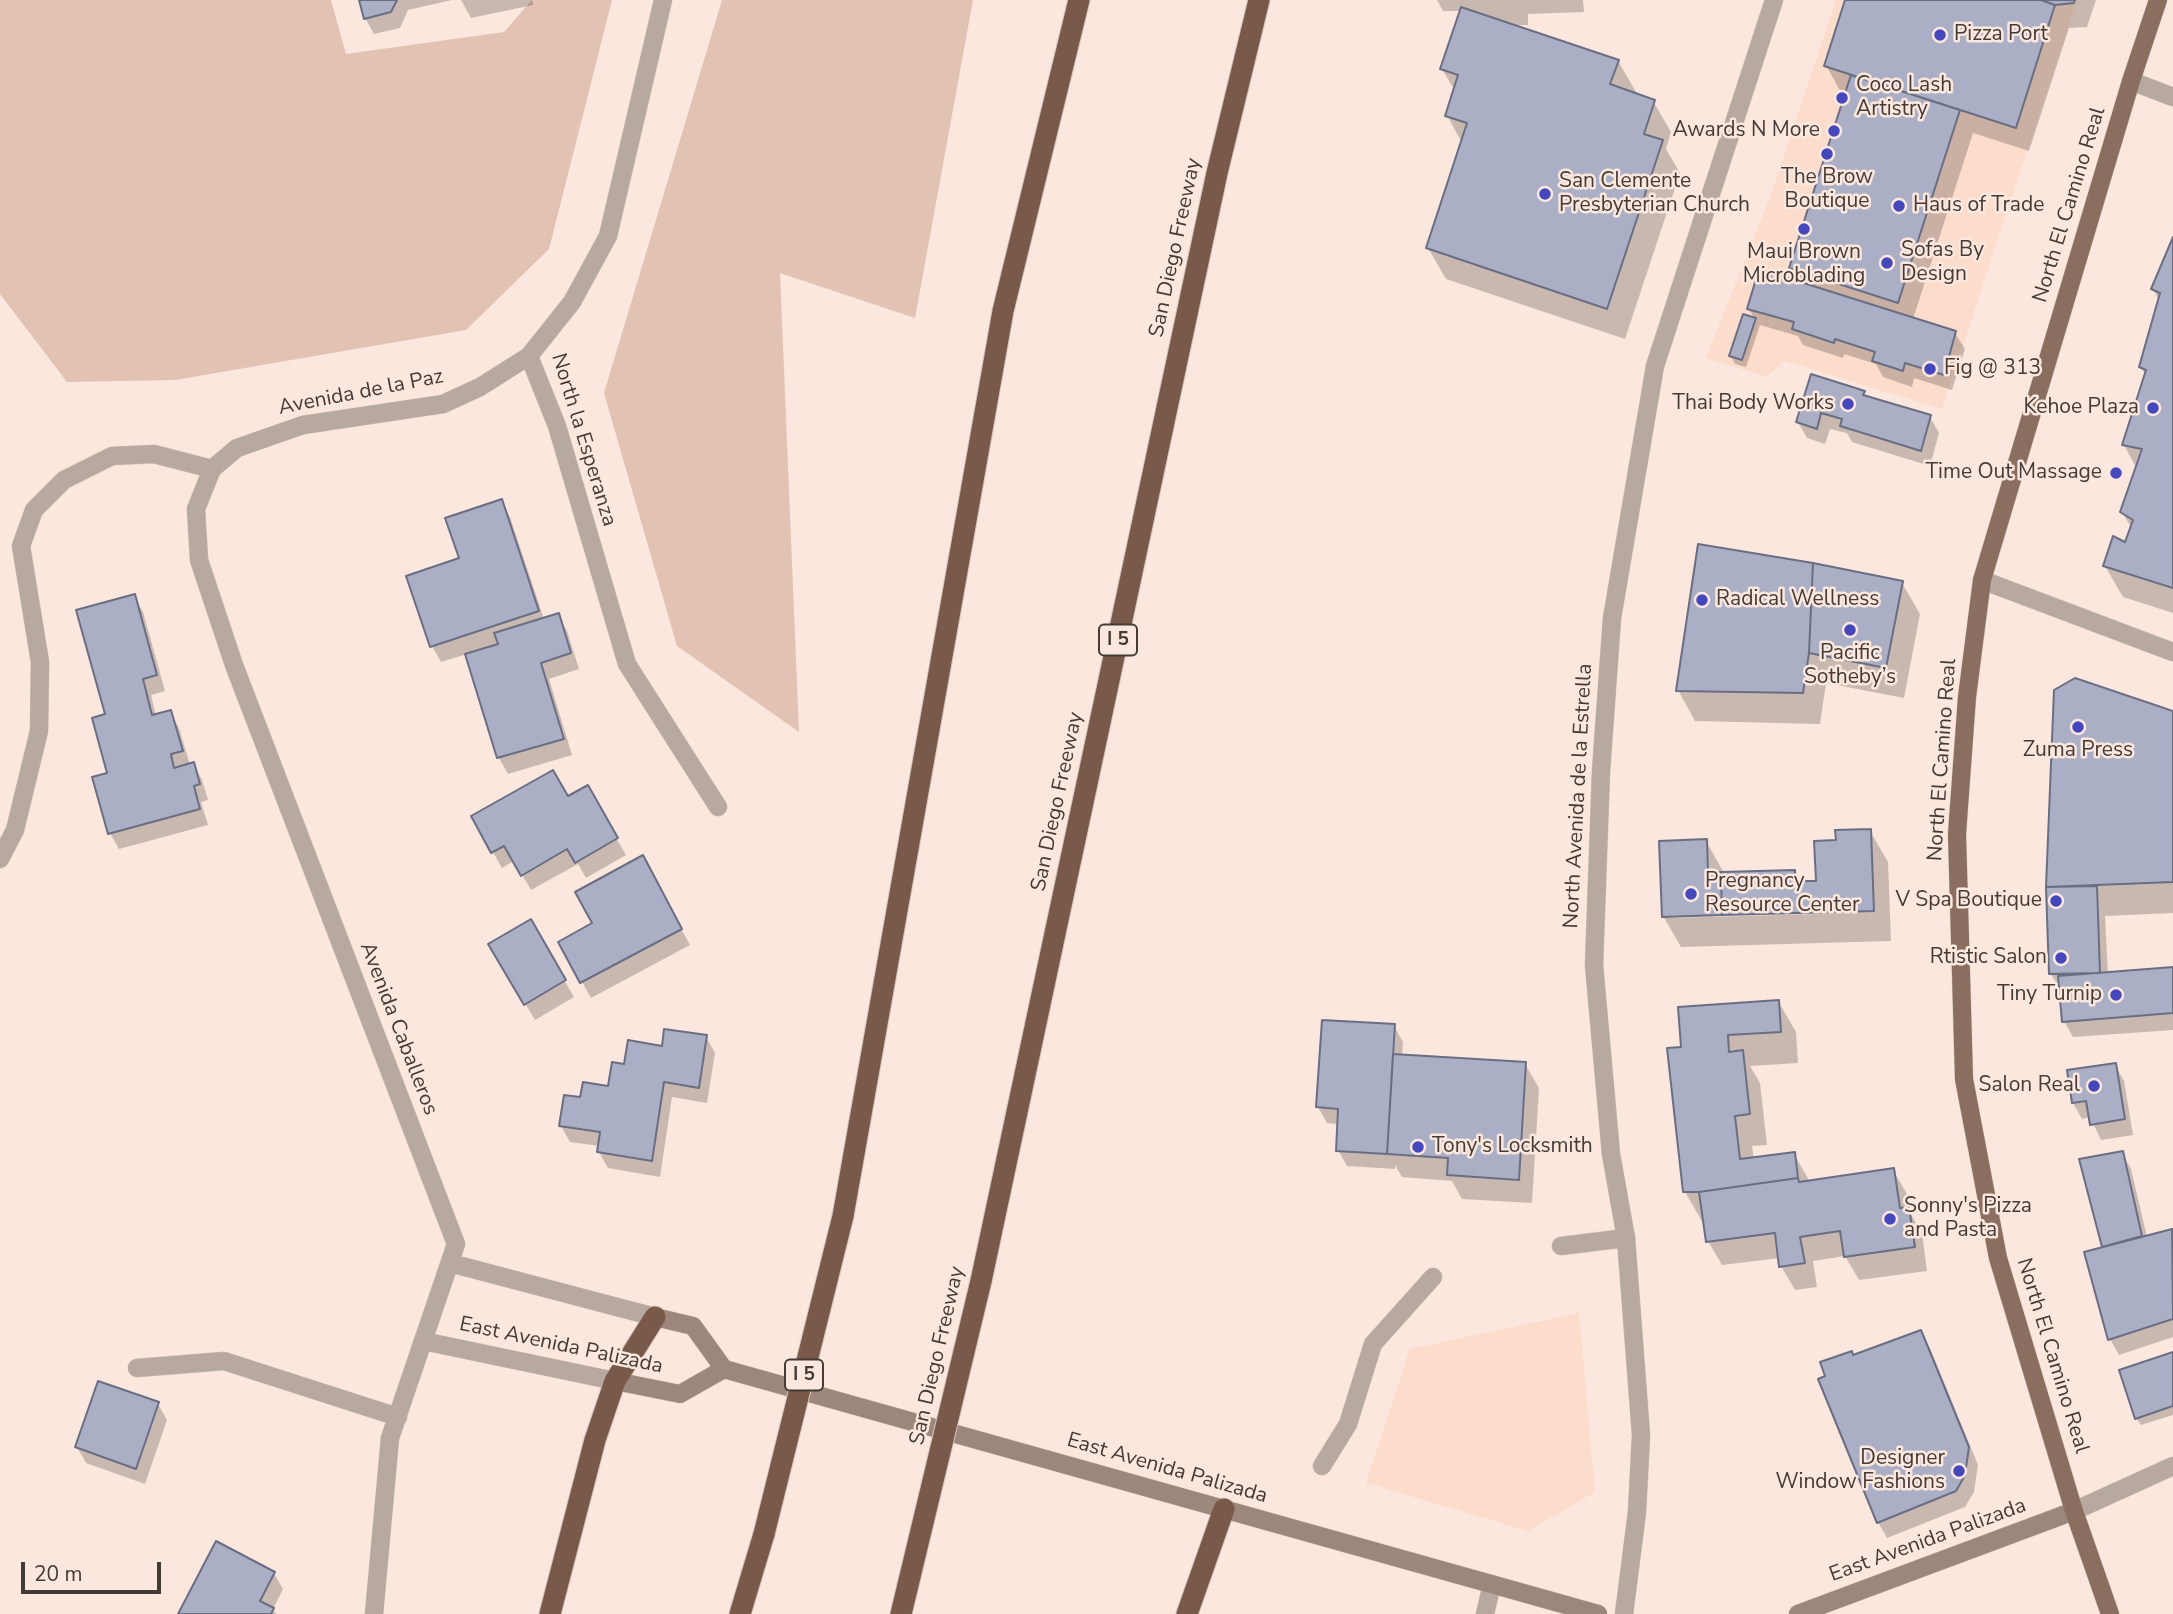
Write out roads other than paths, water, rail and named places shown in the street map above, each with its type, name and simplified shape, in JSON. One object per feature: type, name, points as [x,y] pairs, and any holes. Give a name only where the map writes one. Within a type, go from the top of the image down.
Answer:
[{"type":"highway","name":"I 5","points":[[740,1614],[764,1534],[843,1216],[1003,311],[1079,0]]},
{"type":"highway","name":"San Diego Freeway","points":[[901,1614],[981,1280],[1214,186],[1259,0]]},
{"type":"highway","points":[[550,1614],[595,1440],[615,1381],[655,1317]]},
{"type":"highway","points":[[1187,1614],[1224,1508]]},
{"type":"main road","name":"North El Camino Real","points":[[2110,1614],[2074,1511],[1998,1258],[1964,1079],[1957,834],[1967,697],[1982,580],[2131,81],[2158,0]]},
{"type":"main road","points":[[655,1317],[693,1326],[724,1369]]},
{"type":"main road","name":"East Avenida Palizada","points":[[615,1381],[680,1394],[724,1369],[1598,1614]]},
{"type":"main road","name":"East Avenida Palizada","points":[[1798,1614],[2074,1511]]},
{"type":"street","name":"North la Esperanza","points":[[663,0],[608,236],[572,302],[529,356],[556,426],[627,664],[718,807]]},
{"type":"street","name":"North Avenida de la Estrella","points":[[1624,1614],[1637,1512],[1641,1435],[1626,1238],[1611,1154],[1594,965],[1601,771],[1612,618],[1656,366],[1774,0]]},
{"type":"street","points":[[2131,81],[2173,97]]},
{"type":"street","name":"Avenida de la Paz","points":[[212,469],[237,448],[303,425],[443,404],[480,387],[529,356]]},
{"type":"street","points":[[0,859],[15,830],[39,731],[40,662],[21,546],[34,510],[64,480],[112,456],[154,454],[212,469]]},
{"type":"street","name":"Avenida Caballeros","points":[[212,469],[196,509],[199,561],[239,677],[456,1244],[390,1438],[374,1614]]},
{"type":"street","points":[[1982,580],[2173,652]]},
{"type":"street","points":[[1561,1246],[1626,1238]]},
{"type":"street","points":[[450,1263],[655,1317]]},
{"type":"street","points":[[1322,1466],[1348,1424],[1373,1344],[1433,1277]]},
{"type":"street","name":"East Avenida Palizada","points":[[423,1340],[615,1381]]},
{"type":"street","points":[[137,1368],[224,1361],[398,1417]]},
{"type":"street","points":[[2074,1511],[2173,1466]]},
{"type":"street","points":[[1485,1614],[1492,1584]]},
{"type":"place","name":"Pizza Port","points":[[1940,35]]},
{"type":"place","name":"Coco Lash Artistry","points":[[1842,98]]},
{"type":"place","name":"Awards N More","points":[[1834,131]]},
{"type":"place","name":"The Brow Boutique","points":[[1827,154]]},
{"type":"place","name":"San Clemente Presbyterian Church","points":[[1545,194]]},
{"type":"place","name":"Haus of Trade","points":[[1899,206]]},
{"type":"place","name":"Maui Brown Microblading","points":[[1804,229]]},
{"type":"place","name":"Sofas By Design","points":[[1887,263]]},
{"type":"place","name":"Fig @ 313","points":[[1930,369]]},
{"type":"place","name":"Thai Body Works","points":[[1848,404]]},
{"type":"place","name":"Kehoe Plaza","points":[[2153,408]]},
{"type":"place","name":"Time Out Massage","points":[[2116,473]]},
{"type":"place","name":"Radical Wellness","points":[[1702,600]]},
{"type":"place","name":"Pacific Sotheby’s","points":[[1850,630]]},
{"type":"place","name":"Zuma Press","points":[[2078,727]]},
{"type":"place","name":"Pregnancy Resource Center","points":[[1691,894]]},
{"type":"place","name":"V Spa Boutique","points":[[2056,901]]},
{"type":"place","name":"Rtistic Salon","points":[[2061,958]]},
{"type":"place","name":"Tiny Turnip","points":[[2116,995]]},
{"type":"place","name":"Salon Real","points":[[2094,1086]]},
{"type":"place","name":"Tony's Locksmith","points":[[1418,1147]]},
{"type":"place","name":"Sonny's Pizza and Pasta","points":[[1890,1219]]},
{"type":"place","name":"Designer Window Fashions","points":[[1959,1471]]}]
